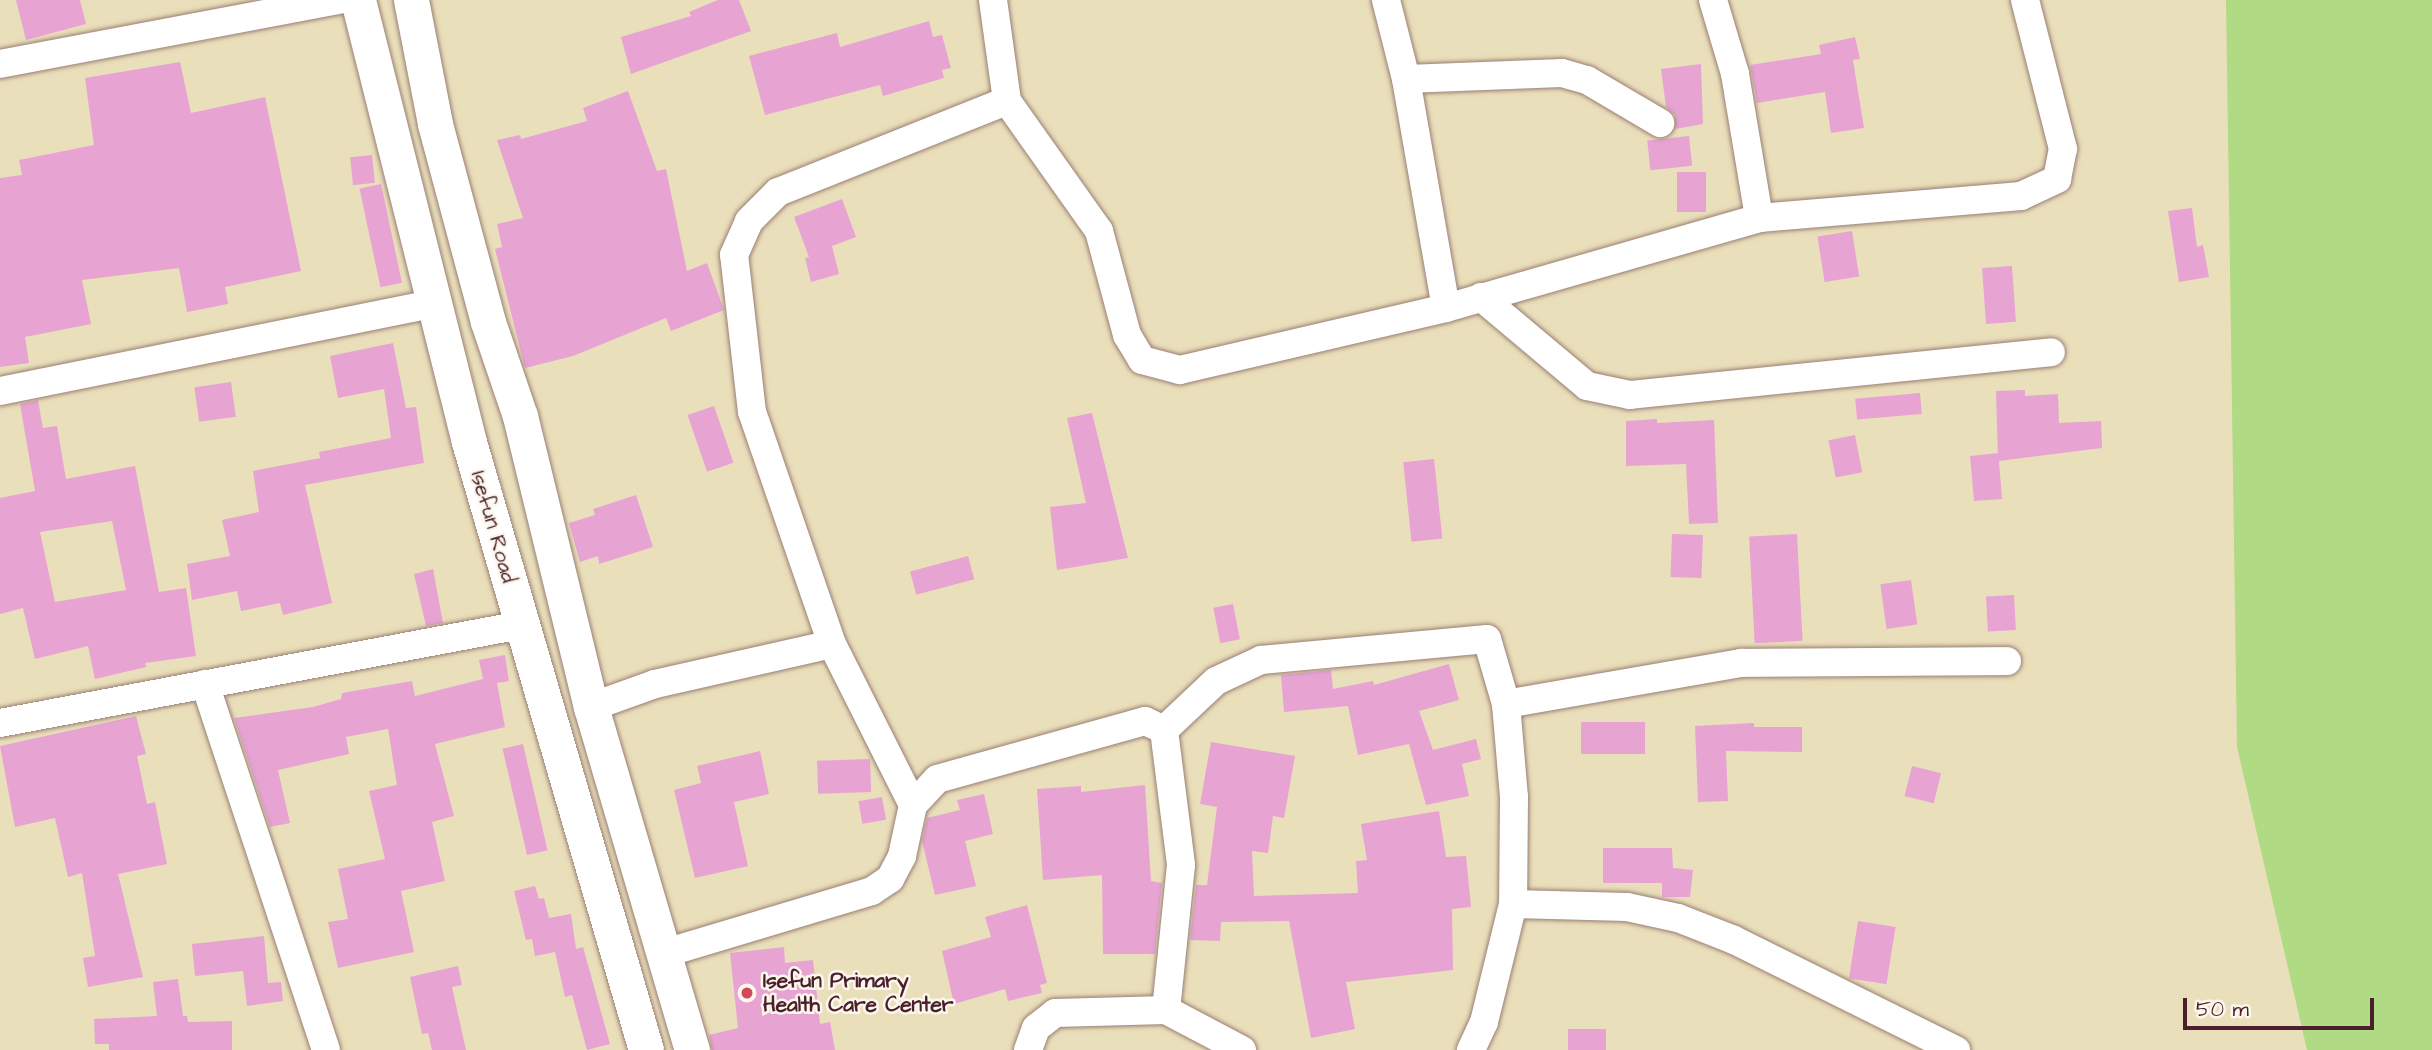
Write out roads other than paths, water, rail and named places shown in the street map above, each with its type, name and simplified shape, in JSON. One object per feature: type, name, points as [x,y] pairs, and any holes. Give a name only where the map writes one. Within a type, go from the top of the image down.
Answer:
[{"type":"street","points":[[0,64],[340,0]]},
{"type":"street","name":"Isefun Road","points":[[358,0],[521,625],[646,1050]]},
{"type":"street","points":[[411,0],[435,124],[488,322],[520,416],[591,707],[692,1050]]},
{"type":"street","points":[[993,0],[1007,102],[1099,231],[1127,335],[1142,360],[1180,370],[1446,308],[1759,218],[2021,196],[2057,179],[2063,149],[2025,0]]},
{"type":"street","points":[[1386,0],[1406,79],[1446,308]]},
{"type":"street","points":[[1713,0],[1735,74],[1759,218]]},
{"type":"street","points":[[1406,79],[1562,73],[1587,79],[1660,123]]},
{"type":"street","points":[[914,805],[832,644],[752,412],[734,255],[749,221],[778,192],[1007,102]]},
{"type":"street","points":[[1481,297],[1587,386],[1630,395],[2051,352]]},
{"type":"street","points":[[0,391],[435,303]]},
{"type":"street","points":[[0,723],[521,625]]},
{"type":"street","points":[[1164,730],[1216,681],[1261,660],[1487,639],[1506,704],[1514,797],[1513,904],[1485,1022],[1471,1050]]},
{"type":"street","points":[[591,707],[655,684],[832,644]]},
{"type":"street","points":[[1506,704],[1741,663],[2007,662]]},
{"type":"street","points":[[205,684],[326,1050]]},
{"type":"street","points":[[662,954],[872,891],[890,879],[902,856],[914,805],[937,779],[955,771],[1145,721],[1164,730]]},
{"type":"street","points":[[1164,730],[1181,865],[1166,1010]]},
{"type":"street","points":[[1513,904],[1627,907],[1678,918],[1734,940],[1956,1050]]},
{"type":"street","points":[[1028,1050],[1036,1028],[1055,1013],[1166,1010],[1242,1050]]},
{"type":"place","name":"Isefun Primary Health Care Center","points":[[747,993]]}]
